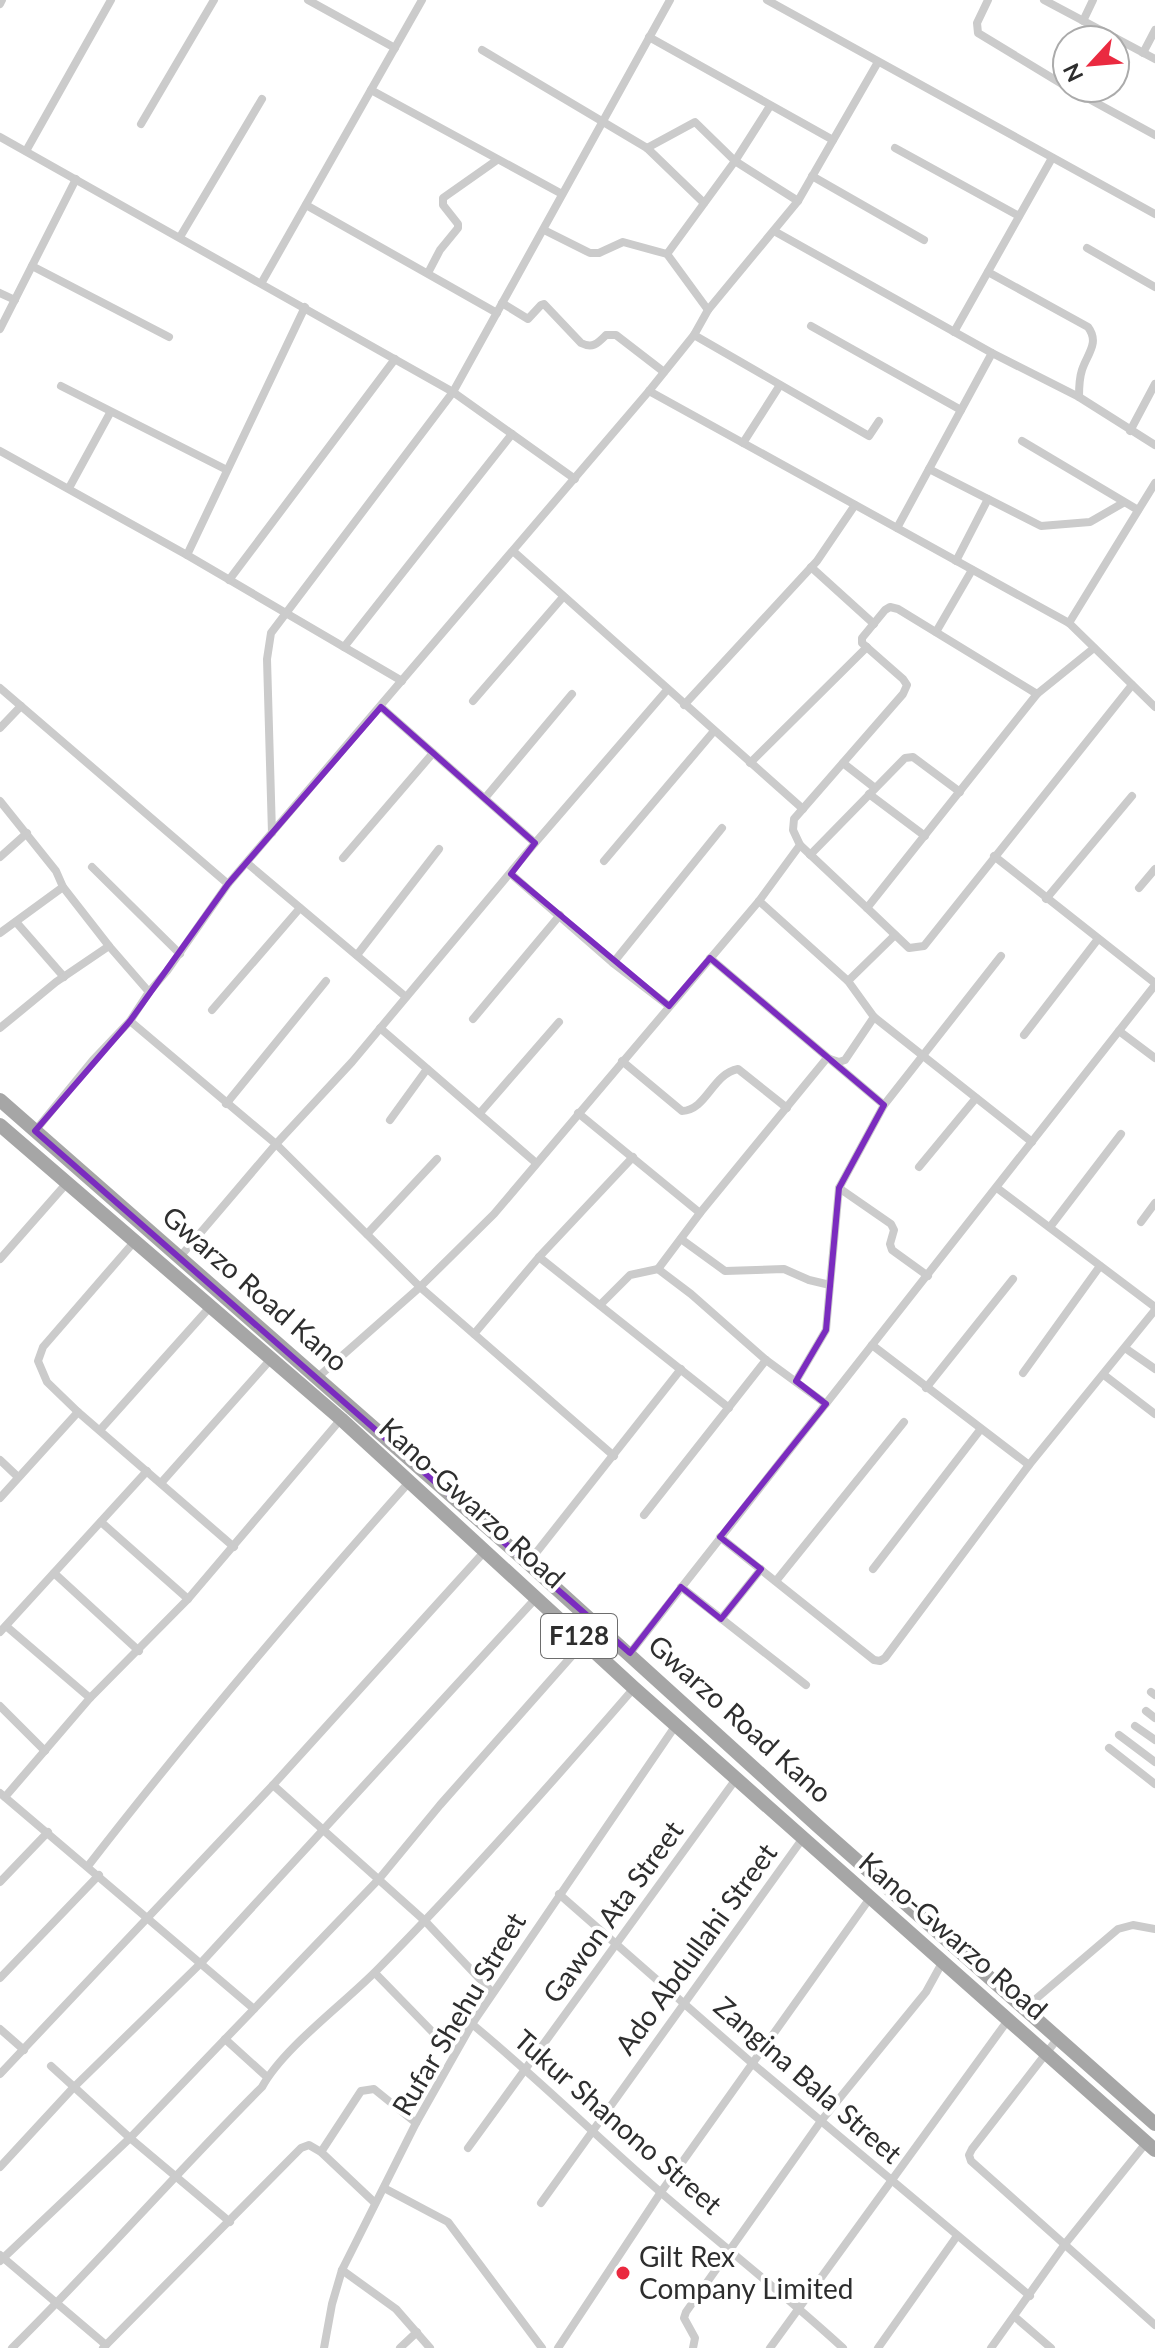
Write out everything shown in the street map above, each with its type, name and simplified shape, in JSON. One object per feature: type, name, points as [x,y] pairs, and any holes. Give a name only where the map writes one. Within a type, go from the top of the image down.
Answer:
[{"type":"main road","name":"Gwarzo Road Kano","points":[[0,1100],[630,1653],[819,1827],[1155,2124]]},
{"type":"main road","name":"Kano-Gwarzo Road","points":[[0,1125],[341,1419],[634,1688],[1151,2146]]},
{"type":"street","points":[[26,151],[111,0]]},
{"type":"street","points":[[141,124],[214,0]]},
{"type":"street","points":[[262,282],[422,0]]},
{"type":"street","points":[[272,834],[267,659],[271,633],[453,392],[670,0]]},
{"type":"street","points":[[767,0],[1155,214]]},
{"type":"street","points":[[988,0],[977,23],[978,33],[1051,78]]},
{"type":"street","points":[[1044,0],[1155,59]]},
{"type":"street","points":[[1083,21],[1093,0]]},
{"type":"street","points":[[312,1],[395,48]]},
{"type":"street","points":[[1143,53],[1155,30]]},
{"type":"street","points":[[649,37],[833,140]]},
{"type":"street","points":[[482,50],[647,148],[704,203]]},
{"type":"street","points":[[35,1131],[93,1060],[130,1021],[228,884],[575,479],[694,335],[708,310],[798,201],[878,62]]},
{"type":"street","points":[[371,90],[562,194]]},
{"type":"street","points":[[180,237],[262,99]]},
{"type":"street","points":[[1098,104],[1155,135]]},
{"type":"street","points":[[667,254],[735,161],[770,106]]},
{"type":"street","points":[[647,148],[695,122],[735,161],[798,201]]},
{"type":"street","points":[[0,137],[453,392],[575,479]]},
{"type":"street","points":[[895,148],[1019,216]]},
{"type":"street","points":[[954,332],[1052,158]]},
{"type":"street","points":[[428,273],[440,250],[458,228],[443,205],[443,198],[497,160]]},
{"type":"street","points":[[812,176],[924,240]]},
{"type":"street","points":[[0,329],[76,179]]},
{"type":"street","points":[[306,205],[497,313]]},
{"type":"street","points":[[544,230],[590,253],[599,253],[623,242],[667,254],[708,310]]},
{"type":"street","points":[[774,231],[992,353],[1079,397],[1155,445]]},
{"type":"street","points":[[1087,248],[1155,287]]},
{"type":"street","points":[[32,266],[169,337]]},
{"type":"street","points":[[988,272],[1088,327],[1095,341],[1081,373],[1079,397]]},
{"type":"street","points":[[0,293],[15,300]]},
{"type":"street","points":[[502,303],[528,319],[544,304],[588,347],[606,335],[616,335],[664,372]]},
{"type":"street","points":[[187,555],[305,307]]},
{"type":"street","points":[[811,326],[961,410]]},
{"type":"street","points":[[694,335],[869,436],[879,421]]},
{"type":"street","points":[[897,528],[992,353]]},
{"type":"street","points":[[229,580],[395,359]]},
{"type":"street","points":[[1130,431],[1155,384]]},
{"type":"street","points":[[743,443],[780,385]]},
{"type":"street","points":[[61,386],[227,470]]},
{"type":"street","points":[[649,391],[1069,623],[1155,707]]},
{"type":"street","points":[[69,488],[110,413]]},
{"type":"street","points":[[344,647],[512,434]]},
{"type":"street","points":[[1022,441],[1138,510]]},
{"type":"street","points":[[0,451],[187,555],[402,681]]},
{"type":"street","points":[[929,469],[1041,526],[1090,522],[1123,503]]},
{"type":"street","points":[[1069,623],[1155,483]]},
{"type":"street","points":[[956,561],[988,499]]},
{"type":"street","points":[[684,705],[811,567],[855,505]]},
{"type":"street","points":[[513,551],[803,809]]},
{"type":"street","points":[[811,567],[874,624]]},
{"type":"street","points":[[936,632],[972,570]]},
{"type":"street","points":[[473,701],[563,597]]},
{"type":"street","points":[[1037,694],[898,609],[890,607],[862,638],[862,643],[907,685],[903,694],[794,819],[793,830],[800,845],[909,948],[924,946],[1132,685]]},
{"type":"street","points":[[750,763],[867,647]]},
{"type":"street","points":[[867,908],[1037,694],[1094,648]]},
{"type":"street","points":[[0,688],[228,884]]},
{"type":"street","points":[[178,1258],[380,1028],[667,690]]},
{"type":"street","points":[[485,798],[572,694]]},
{"type":"street","points":[[0,728],[21,706]]},
{"type":"street","points":[[381,707],[535,843]]},
{"type":"street","points":[[604,861],[714,731]]},
{"type":"street","points":[[343,858],[433,753]]},
{"type":"street","points":[[810,855],[909,756],[960,792]]},
{"type":"street","points":[[843,763],[925,836]]},
{"type":"street","points":[[1046,899],[1132,796]]},
{"type":"street","points":[[0,801],[56,871],[63,887],[109,946],[149,992]]},
{"type":"street","points":[[613,963],[722,828]]},
{"type":"street","points":[[0,857],[27,833]]},
{"type":"street","points":[[318,1377],[420,1287],[494,1214],[759,901],[800,845]]},
{"type":"street","points":[[357,955],[439,849]]},
{"type":"street","points":[[630,1653],[1155,984],[994,856]]},
{"type":"street","points":[[247,863],[406,997]]},
{"type":"street","points":[[92,867],[180,954]]},
{"type":"street","points":[[1139,888],[1155,869]]},
{"type":"street","points":[[511,874],[613,963],[669,1006]]},
{"type":"street","points":[[0,933],[63,887]]},
{"type":"street","points":[[759,901],[848,981],[874,1017],[1032,1142]]},
{"type":"street","points":[[212,1010],[300,908]]},
{"type":"street","points":[[473,1019],[560,915]]},
{"type":"street","points":[[16,922],[64,977]]},
{"type":"street","points":[[848,981],[895,935]]},
{"type":"street","points":[[1024,1035],[1098,939]]},
{"type":"street","points":[[0,1028],[109,946]]},
{"type":"street","points":[[796,1381],[826,1330],[839,1188],[884,1105],[1001,956]]},
{"type":"street","points":[[710,958],[884,1105]]},
{"type":"street","points":[[226,1104],[326,981]]},
{"type":"street","points":[[827,1058],[839,1062],[845,1060],[874,1017]]},
{"type":"street","points":[[130,1021],[276,1144],[420,1287],[614,1456]]},
{"type":"street","points":[[480,1113],[559,1022]]},
{"type":"street","points":[[380,1028],[535,1162]]},
{"type":"street","points":[[1119,1031],[1155,1058]]},
{"type":"street","points":[[600,1305],[622,1279],[658,1269],[827,1058]]},
{"type":"street","points":[[622,1061],[682,1111],[696,1107],[719,1078],[727,1071],[738,1069],[787,1108]]},
{"type":"street","points":[[390,1120],[427,1069]]},
{"type":"street","points":[[919,1167],[976,1098]]},
{"type":"street","points":[[578,1113],[700,1213]]},
{"type":"street","points":[[1050,1227],[1121,1134]]},
{"type":"street","points":[[474,1334],[539,1257],[633,1157]]},
{"type":"street","points":[[367,1234],[437,1159]]},
{"type":"street","points":[[0,1259],[66,1184]]},
{"type":"street","points":[[839,1188],[891,1224],[894,1230],[890,1244],[892,1250],[928,1276]]},
{"type":"street","points":[[720,1537],[874,1660],[885,1658],[1029,1465],[1155,1309],[997,1188]]},
{"type":"street","points":[[1141,1222],[1155,1203]]},
{"type":"street","points":[[681,1239],[725,1271],[784,1269],[830,1285]]},
{"type":"street","points":[[134,1242],[43,1347],[38,1361],[47,1382],[78,1412],[234,1547]]},
{"type":"street","points":[[539,1257],[729,1408]]},
{"type":"street","points":[[1023,1373],[1100,1266]]},
{"type":"street","points":[[658,1269],[766,1360],[826,1404]]},
{"type":"street","points":[[926,1388],[1013,1279]]},
{"type":"street","points":[[100,1430],[210,1307]]},
{"type":"street","points":[[872,1345],[1029,1465]]},
{"type":"street","points":[[1125,1348],[1155,1369]]},
{"type":"street","points":[[161,1483],[271,1359]]},
{"type":"street","points":[[644,1515],[766,1360]]},
{"type":"street","points":[[528,1563],[681,1369]]},
{"type":"street","points":[[1104,1375],[1155,1414]]},
{"type":"street","points":[[0,1498],[78,1412]]},
{"type":"street","points":[[254,2009],[2,1795],[90,1698],[188,1599],[341,1419]]},
{"type":"street","points":[[776,1581],[904,1422]]},
{"type":"street","points":[[873,1569],[980,1430]]},
{"type":"street","points":[[0,1460],[18,1477]]},
{"type":"street","points":[[88,1866],[254,1658],[421,1469]]},
{"type":"street","points":[[90,1698],[3,1629],[147,1471]]},
{"type":"street","points":[[101,1522],[188,1599]]},
{"type":"street","points":[[0,2074],[273,1785],[486,1550]]},
{"type":"street","points":[[721,1619],[761,1569]]},
{"type":"street","points":[[54,1573],[139,1651]]},
{"type":"street","points":[[681,1587],[806,1685]]},
{"type":"street","points":[[0,2167],[73,2088],[200,1964],[537,1597]]},
{"type":"street","points":[[375,2203],[321,2152],[309,2145],[301,2148],[104,2347],[1,2258],[130,2138],[379,1879],[450,1793],[585,1641]]},
{"type":"street","points":[[12,2348],[262,2087],[267,2077],[375,1973],[507,1835],[634,1688]]},
{"type":"street","points":[[0,1706],[45,1751]]},
{"type":"street","points":[[1146,1711],[1155,1718]]},
{"type":"street","name":"Rufar Shehu Street","points":[[324,2348],[342,2270],[454,2054],[492,1992],[677,1725]]},
{"type":"street","points":[[1135,1726],[1155,1740]]},
{"type":"street","points":[[1119,1735],[1155,1762]]},
{"type":"street","points":[[1109,1748],[1155,1784]]},
{"type":"street","name":"Gawon Ata Street","points":[[468,2148],[736,1779]]},
{"type":"street","points":[[273,1785],[425,1921],[492,1992]]},
{"type":"street","points":[[0,1882],[48,1832]]},
{"type":"street","name":"Ado Abdullahi Street","points":[[541,2203],[803,1838]]},
{"type":"street","points":[[0,1978],[99,1875]]},
{"type":"street","name":"Zangina Bala Street","points":[[559,1894],[753,2064],[1030,2296]]},
{"type":"street","points":[[558,2348],[661,2192],[870,1898]]},
{"type":"street","points":[[1024,2009],[1118,1929],[1133,1925],[1155,1929]]},
{"type":"street","points":[[693,2348],[695,2338],[684,2318],[686,2312],[821,2121],[926,1992],[942,1963]]},
{"type":"street","points":[[375,1973],[454,2054]]},
{"type":"street","points":[[770,2348],[1008,2020]]},
{"type":"street","name":"Tukur Shanono Street","points":[[472,2024],[843,2348]]},
{"type":"street","points":[[0,2029],[24,2050]]},
{"type":"street","points":[[1058,2038],[969,2155],[976,2167],[1155,2325]]},
{"type":"street","points":[[225,2039],[267,2077]]},
{"type":"street","points":[[51,2066],[230,2222]]},
{"type":"street","points":[[321,2152],[366,2088],[374,2089],[416,2123]]},
{"type":"street","points":[[991,2348],[1065,2244],[1151,2146]]},
{"type":"street","points":[[384,2188],[448,2222],[542,2348]]},
{"type":"street","points":[[878,2348],[957,2236]]},
{"type":"street","points":[[342,2270],[396,2309],[430,2348]]},
{"type":"street","points":[[1015,2317],[1051,2348]]},
{"type":"street","points":[[400,2348],[417,2332]]},
{"type":"highlighted area","points":[[381,707],[535,843],[511,874],[669,1006],[710,958],[884,1105],[839,1188],[826,1330],[796,1381],[826,1404],[720,1537],[761,1569],[721,1619],[681,1587],[630,1653],[35,1131],[130,1021],[228,884]]},
{"type":"place","name":"Gilt Rex Company Limited","points":[[623,2273]]}]
